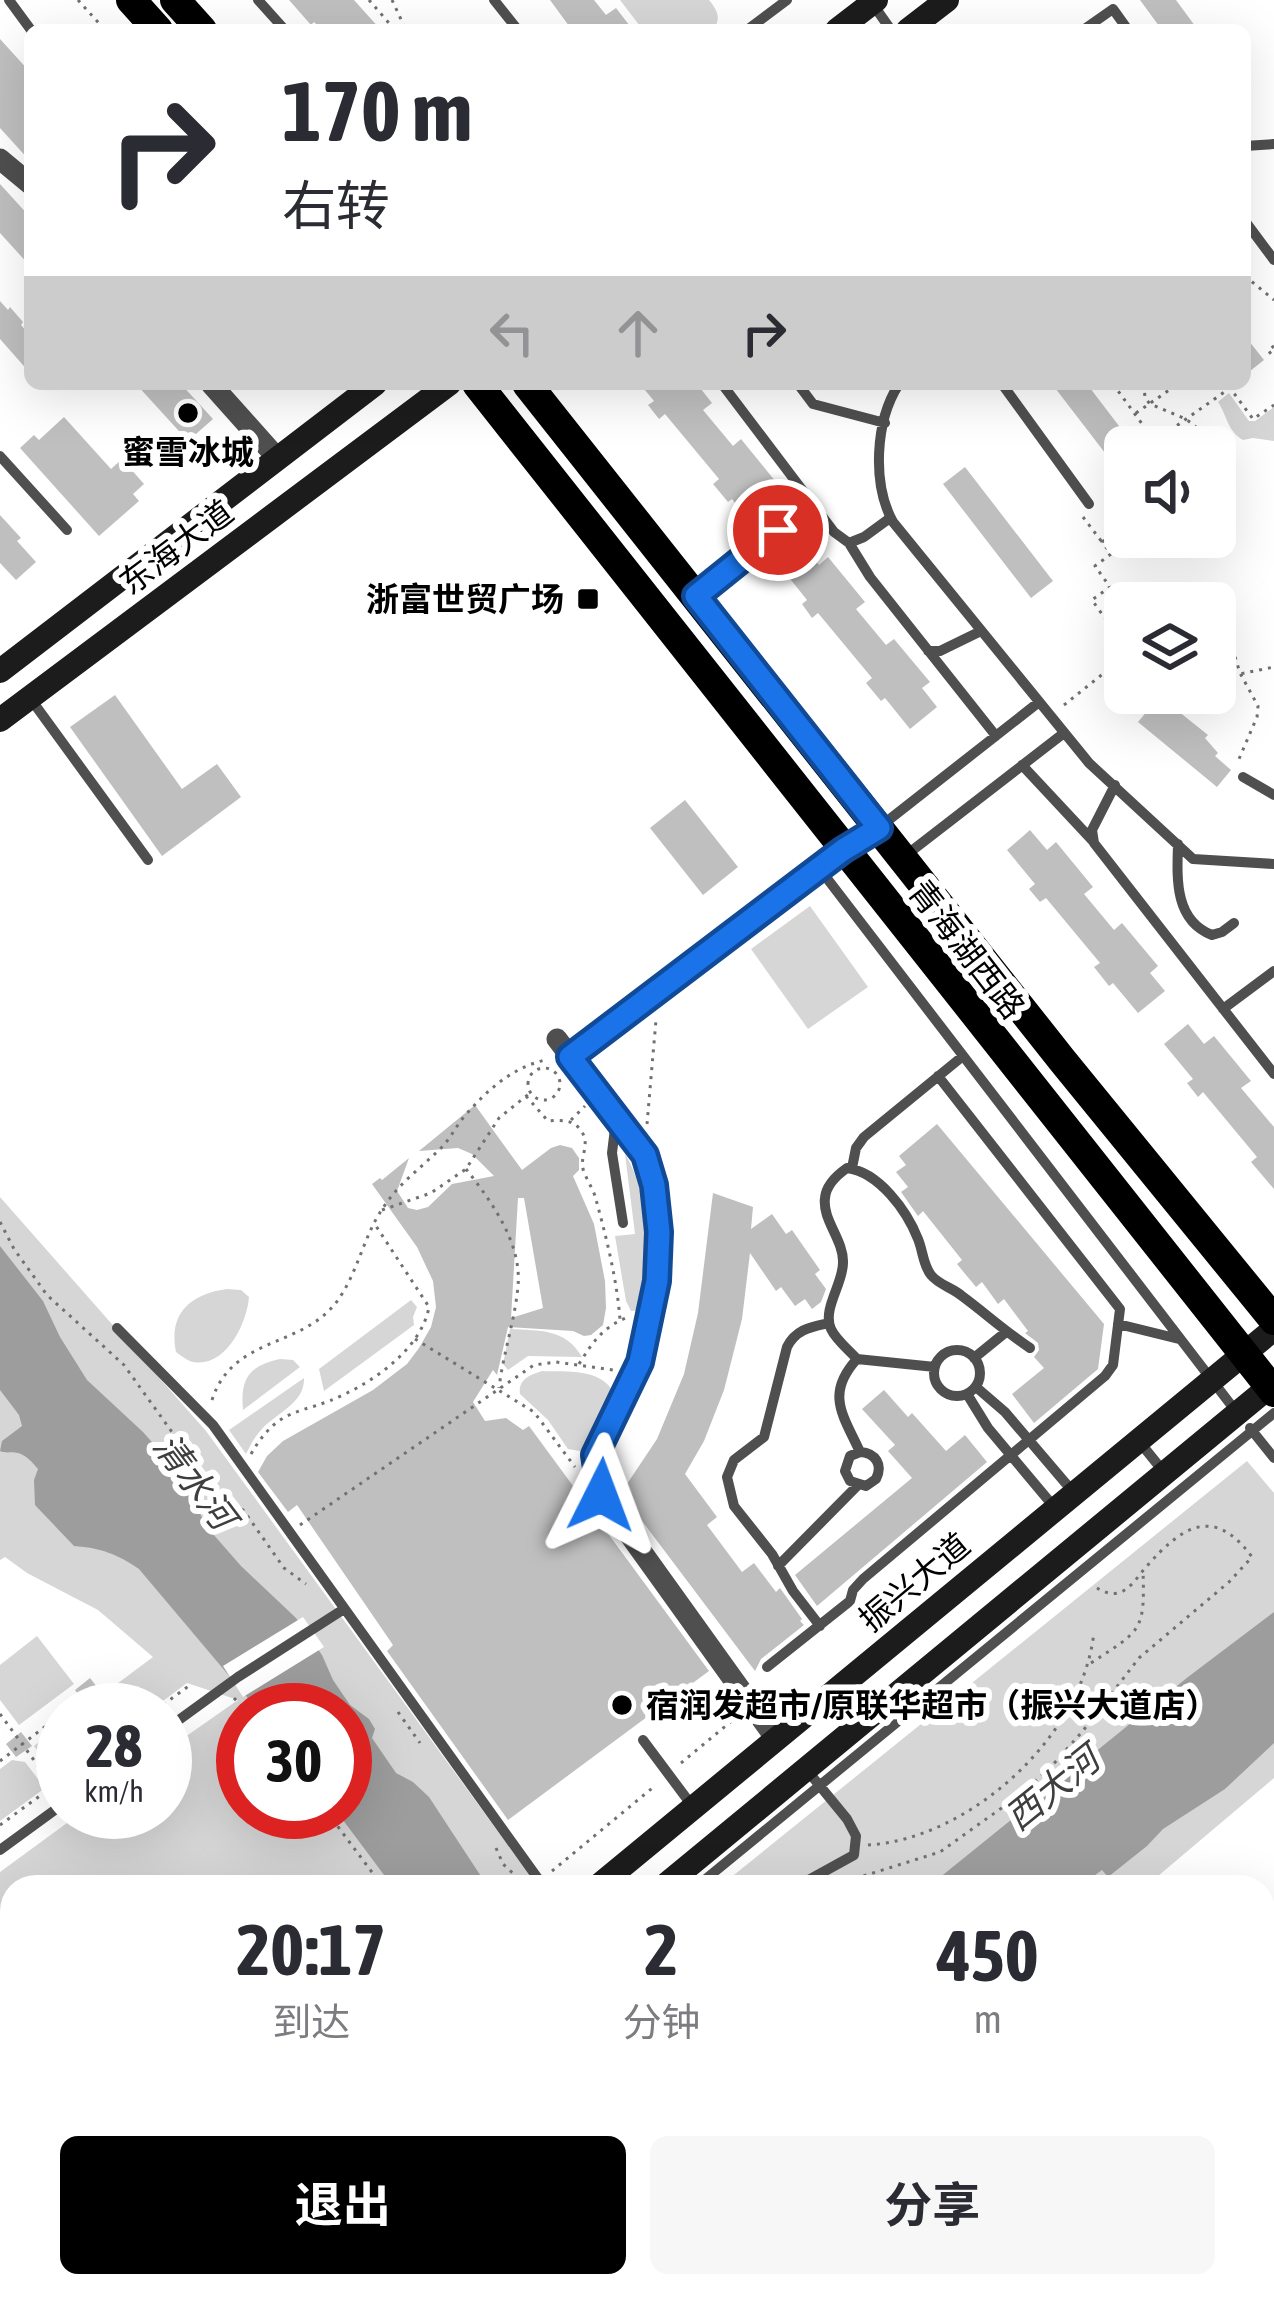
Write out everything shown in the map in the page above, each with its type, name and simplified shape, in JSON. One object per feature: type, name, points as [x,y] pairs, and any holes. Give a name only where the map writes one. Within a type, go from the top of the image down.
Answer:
[{"type":"main road","points":[[131,0],[153,24]]},
{"type":"main road","points":[[175,0],[197,24]]},
{"type":"main road","points":[[916,24],[947,0]]},
{"type":"main road","points":[[845,24],[874,2]]},
{"type":"main road","name":"东海大道","points":[[1,669],[367,390]]},
{"type":"main road","name":"东海大道","points":[[0,720],[441,390]]},
{"type":"main road","name":"青海湖西路","points":[[481,390],[831,859],[1273,1394]]},
{"type":"main road","name":"青海湖西路","points":[[532,390],[1274,1325]]},
{"type":"main road","name":"振兴大道","points":[[611,1875],[1274,1325]]},
{"type":"main road","points":[[678,1875],[813,1777],[1165,1473],[1245,1422],[1273,1394]]},
{"type":"street","points":[[0,158],[24,179]]},
{"type":"street","points":[[226,390],[278,459]]},
{"type":"street","points":[[776,1738],[601,1495],[595,1455],[635,1373],[657,1281],[659,1232],[645,1155],[567,1052],[879,828]]},
{"type":"lane","points":[[258,0],[280,24]]},
{"type":"lane","points":[[494,0],[513,24]]},
{"type":"lane","points":[[754,24],[783,1]]},
{"type":"lane","points":[[1091,24],[1113,8],[1125,24]]},
{"type":"lane","points":[[1251,229],[1274,260]]},
{"type":"lane","points":[[727,390],[996,736]]},
{"type":"lane","points":[[802,390],[812,404],[885,423]]},
{"type":"lane","points":[[895,390],[877,469],[882,503],[890,518],[1089,763],[1193,859],[1274,864]]},
{"type":"lane","points":[[1007,390],[1089,504]]},
{"type":"lane","points":[[0,456],[67,530]]},
{"type":"lane","points":[[696,596],[812,502]]},
{"type":"lane","points":[[849,543],[890,518]]},
{"type":"lane","points":[[928,650],[940,651],[981,631]]},
{"type":"lane","points":[[30,698],[148,860]]},
{"type":"lane","points":[[879,828],[1040,703]]},
{"type":"lane","points":[[903,858],[1064,733]]},
{"type":"lane","points":[[1022,765],[1094,843],[1274,1074]]},
{"type":"lane","points":[[1243,777],[1274,795]]},
{"type":"lane","points":[[1094,843],[1092,830],[1114,785]]},
{"type":"lane","points":[[1178,844],[1177,881],[1190,921],[1212,935],[1234,923]]},
{"type":"lane","points":[[831,859],[963,1055],[1274,1458]]},
{"type":"lane","points":[[1223,1009],[1274,971]]},
{"type":"lane","points":[[852,1168],[864,1137],[963,1055]]},
{"type":"lane","points":[[767,1667],[850,1601],[863,1580],[1105,1376],[1113,1364],[1120,1309],[938,1076]]},
{"type":"lane","points":[[616,1117],[612,1153],[623,1223]]},
{"type":"lane","points":[[935,1367],[856,1359],[832,1331],[831,1308],[843,1264],[824,1196],[847,1168],[880,1185],[893,1198],[919,1241],[932,1276],[1030,1348]]},
{"type":"lane","points":[[820,1626],[734,1506],[727,1477],[734,1460],[764,1437],[792,1338],[830,1323]]},
{"type":"lane","points":[[1118,1324],[1179,1339]]},
{"type":"lane","points":[[117,1328],[213,1425],[339,1613],[530,1875]]},
{"type":"lane","points":[[974,1358],[1006,1332]]},
{"type":"lane","points":[[953,1350],[974,1358],[980,1372],[971,1390],[959,1396],[944,1393],[935,1380],[939,1358],[953,1350]]},
{"type":"lane","points":[[856,1359],[838,1389],[838,1398],[860,1452]]},
{"type":"lane","points":[[971,1390],[1005,1412],[1029,1440],[1065,1500]]},
{"type":"lane","points":[[971,1390],[988,1429],[1065,1500]]},
{"type":"lane","points":[[709,1875],[813,1777],[1077,1575],[1245,1422]]},
{"type":"lane","points":[[1138,1440],[1165,1473]]},
{"type":"lane","points":[[778,1566],[858,1485],[876,1479],[880,1468],[871,1454],[850,1456],[845,1466],[847,1477],[858,1485]]},
{"type":"lane","points":[[192,1710],[339,1613]]},
{"type":"lane","points":[[644,1740],[693,1807]]},
{"type":"lane","points":[[813,1777],[856,1836],[854,1855],[818,1875]]},
{"type":"lane","points":[[0,1850],[36,1824]]},
{"type":"path","points":[[78,0],[100,24]]},
{"type":"path","points":[[368,0],[390,24]]},
{"type":"path","points":[[1274,346],[1268,350],[1274,358]]},
{"type":"path","points":[[1117,390],[1144,426]]},
{"type":"path","points":[[1144,390],[1150,404],[1195,426]]},
{"type":"path","points":[[1135,414],[1170,390]]},
{"type":"path","points":[[1178,426],[1227,390]]},
{"type":"path","points":[[1231,390],[1253,419],[1274,405]]},
{"type":"path","points":[[1089,504],[1079,512],[1111,554],[1094,566],[1106,582]]},
{"type":"path","points":[[1104,591],[1092,600],[1104,617]]},
{"type":"path","points":[[1236,660],[1258,706],[1240,752],[1238,768],[1243,777]]},
{"type":"path","points":[[1236,674],[1274,667]]},
{"type":"path","points":[[1050,716],[1104,673]]},
{"type":"path","points":[[645,1155],[659,989]]},
{"type":"path","points":[[213,1425],[212,1397],[221,1377],[261,1346],[322,1319],[340,1297],[381,1210],[447,1142],[482,1096],[524,1065],[567,1052]]},
{"type":"path","points":[[528,1095],[543,1100],[553,1097],[559,1089],[556,1074],[542,1068],[532,1073],[528,1095],[548,1121],[564,1120],[583,1133],[583,1168],[605,1233],[620,1320]]},
{"type":"path","points":[[381,1210],[430,1193],[466,1168],[499,1118],[528,1095]]},
{"type":"path","points":[[466,1168],[505,1228],[517,1263],[519,1281],[499,1389]]},
{"type":"path","points":[[0,1222],[47,1295],[124,1365],[194,1464],[244,1511],[276,1559],[339,1613]]},
{"type":"path","points":[[243,1468],[273,1424],[292,1411],[342,1396],[372,1378],[398,1358],[427,1321],[429,1307],[375,1224]]},
{"type":"path","points":[[578,1366],[607,1328],[620,1320],[651,1315]]},
{"type":"path","points":[[289,1532],[534,1365],[544,1362],[635,1373]]},
{"type":"path","points":[[867,1875],[940,1852],[1017,1797],[1082,1732],[1139,1658],[1252,1558],[1232,1534],[1201,1525],[1162,1548],[1128,1588],[1115,1594],[1100,1591],[1077,1575]]},
{"type":"path","points":[[1089,1664],[1141,1623],[1143,1570]]},
{"type":"path","points":[[855,1846],[891,1844],[942,1828],[1018,1772],[1056,1728],[1084,1681],[1094,1632]]},
{"type":"path","points":[[549,1875],[752,1704]]},
{"type":"path","points":[[396,1708],[423,1747]]},
{"type":"path","points":[[0,1714],[36,1763]]},
{"type":"path","points":[[0,1762],[36,1734]]},
{"type":"path","points":[[0,1825],[36,1799]]},
{"type":"path","points":[[347,1839],[374,1875]]},
{"type":"path","points":[[494,1842],[509,1871],[517,1875]]},
{"type":"shaded area","points":[[620,0],[709,0],[716,11],[716,24],[638,24]]},
{"type":"shaded area","points":[[1229,393],[1249,421],[1274,407],[1274,441],[1243,440],[1218,402]]},
{"type":"shaded area","points":[[810,906],[868,987],[808,1029],[751,949]]},
{"type":"shaded area","points":[[625,1154],[645,1209],[649,1252],[640,1310],[631,1311],[615,1236],[635,1234]]},
{"type":"shaded area","points":[[0,1197],[206,1431],[530,1875],[0,1875],[45,1839],[192,1839],[192,1732],[216,1715],[216,1839],[372,1839],[372,1683],[216,1683],[216,1693],[192,1683],[118,1683],[153,1657],[98,1610],[5,1557],[0,1560]]},
{"type":"shaded area","points":[[241,1290],[249,1297],[233,1342],[205,1362],[191,1361],[176,1352],[176,1326],[185,1308],[203,1295]]},
{"type":"shaded area","points":[[411,1300],[417,1307],[414,1325],[324,1391],[319,1369]]},
{"type":"shaded area","points":[[510,1329],[560,1336],[582,1357],[528,1356],[508,1370],[503,1364]]},
{"type":"shaded area","points":[[280,1359],[293,1360],[300,1367],[243,1410],[249,1375]]},
{"type":"shaded area","points":[[542,1371],[592,1375],[614,1393],[586,1452],[568,1449],[548,1420],[520,1394],[525,1379]]},
{"type":"shaded area","points":[[304,1378],[295,1401],[260,1432],[246,1454],[229,1430]]},
{"type":"shaded area","points":[[1247,1461],[1274,1493],[1274,1778],[1159,1875],[734,1875]]},
{"type":"shaded area","points":[[37,1636],[73,1683],[36,1683],[36,1712],[19,1725],[0,1700],[0,1665]]},
{"type":"shaded area","points":[[12,1760],[25,1762],[36,1776],[36,1795],[0,1821],[0,1769]]},
{"type":"water","points":[[0,1246],[43,1301],[87,1380],[182,1476],[206,1526],[296,1618],[335,1683],[235,1683],[139,1569],[108,1553],[74,1546],[35,1505],[38,1469],[21,1454],[0,1451],[2,1441],[22,1426],[0,1390]]},
{"type":"water","name":"西大河","points":[[1274,1612],[1274,1743],[1225,1789],[1163,1829],[1111,1875],[1102,1870],[1095,1875],[943,1875]]},
{"type":"water","points":[[372,1738],[396,1773],[429,1797],[480,1875],[384,1875],[357,1839],[372,1839]]},
{"type":"pier","points":[[303,1617],[324,1647],[266,1683],[234,1683],[223,1666]]},
{"type":"building","points":[[289,0],[354,0],[376,24],[314,22],[310,24]]},
{"type":"building","points":[[550,0],[594,0],[606,15],[616,8],[628,24],[568,24]]},
{"type":"building","points":[[1140,0],[1176,0],[1194,24],[1158,24]]},
{"type":"building","points":[[0,39],[24,65],[24,154],[0,128]]},
{"type":"building","points":[[0,184],[24,210],[24,259],[0,233]]},
{"type":"building","points":[[0,301],[23,322],[24,366],[0,339]]},
{"type":"building","points":[[1251,344],[1264,360],[1251,370]]},
{"type":"building","points":[[141,390],[186,390],[213,419],[188,441]]},
{"type":"building","points":[[645,390],[702,390],[712,403],[703,410],[733,446],[741,439],[776,482],[769,489],[784,508],[757,530],[713,484],[719,479],[665,414],[659,419],[648,405],[654,401]]},
{"type":"building","points":[[1057,390],[1092,390],[1119,426],[1104,426],[1104,452]]},
{"type":"building","points":[[64,417],[111,469],[122,459],[144,484],[133,494],[139,501],[99,536],[20,448],[34,435],[39,440]]},
{"type":"building","points":[[965,467],[1053,581],[1031,598],[943,484]]},
{"type":"building","points":[[0,515],[36,562],[16,580],[0,563]]},
{"type":"building","points":[[802,545],[819,565],[828,557],[865,602],[856,609],[886,645],[894,639],[930,682],[922,688],[937,707],[910,729],[866,683],[872,678],[818,613],[812,618],[802,604],[807,600],[779,565]]},
{"type":"building","points":[[115,695],[182,789],[217,764],[241,797],[162,856],[70,727]]},
{"type":"building","points":[[1145,714],[1182,714],[1208,735],[1205,738],[1218,753],[1215,756],[1231,770],[1217,787],[1138,722]]},
{"type":"building","points":[[685,800],[738,867],[703,895],[650,828]]},
{"type":"building","points":[[1030,830],[1047,850],[1056,842],[1093,887],[1084,894],[1114,930],[1122,923],[1158,966],[1150,973],[1165,991],[1138,1013],[1113,983],[1109,986],[1094,967],[1100,963],[1046,898],[1040,902],[1029,889],[1035,884],[1007,850]]},
{"type":"building","points":[[1188,1024],[1204,1044],[1214,1036],[1251,1081],[1241,1088],[1274,1127],[1274,1189],[1251,1162],[1257,1157],[1203,1092],[1198,1097],[1187,1083],[1193,1079],[1164,1044]]},
{"type":"building","points":[[475,1105],[522,1170],[560,1145],[572,1148],[579,1158],[579,1170],[573,1176],[594,1224],[605,1281],[603,1325],[584,1336],[573,1331],[508,1327],[497,1375],[493,1370],[473,1402],[485,1421],[506,1418],[523,1430],[529,1426],[709,1671],[508,1820],[387,1651],[393,1645],[297,1505],[288,1512],[258,1472],[283,1441],[373,1390],[407,1364],[431,1327],[436,1307],[433,1281],[417,1247],[372,1184],[409,1158],[397,1191],[408,1208],[417,1210],[428,1207],[452,1184],[494,1176],[472,1154],[458,1148],[419,1151]],"holes":[[[518,1198],[524,1198],[543,1308],[511,1318]]]},
{"type":"building","points":[[937,1124],[1104,1324],[1098,1369],[1034,1423],[1012,1394],[1044,1368],[1034,1357],[1038,1343],[1025,1333],[1028,1331],[1004,1299],[998,1304],[982,1282],[976,1287],[957,1264],[962,1260],[923,1211],[918,1216],[901,1192],[908,1187],[896,1172],[906,1165],[899,1156]]},
{"type":"building","points":[[713,1193],[753,1207],[751,1229],[772,1214],[786,1234],[792,1230],[820,1270],[815,1274],[826,1289],[812,1309],[805,1299],[795,1306],[781,1287],[776,1291],[750,1253],[742,1319],[724,1390],[685,1474],[717,1517],[707,1525],[742,1572],[754,1563],[802,1619],[804,1625],[761,1659],[755,1671],[621,1493],[657,1439],[684,1374],[698,1313]]},
{"type":"building","points":[[884,1390],[946,1451],[965,1435],[987,1462],[817,1606],[795,1575],[912,1478],[888,1451],[895,1445],[862,1409]]},
{"type":"building","points":[[21,1732],[32,1746],[16,1757],[6,1744]]},
{"type":"place","name":"蜜雪冰城","points":[[188,413]]},
{"type":"place","name":"浙富世贸广场","points":[[588,599]]},
{"type":"place","name":"宿润发超市/原联华超市（振兴大道店）","points":[[622,1705]]},
{"type":"route","points":[[601,1495],[595,1455],[640,1362],[657,1281],[659,1232],[645,1155],[570,1057],[843,850],[879,828],[696,596],[778,530]]},
{"type":"water label","name":"清水河","points":[[195,1481]]}]
